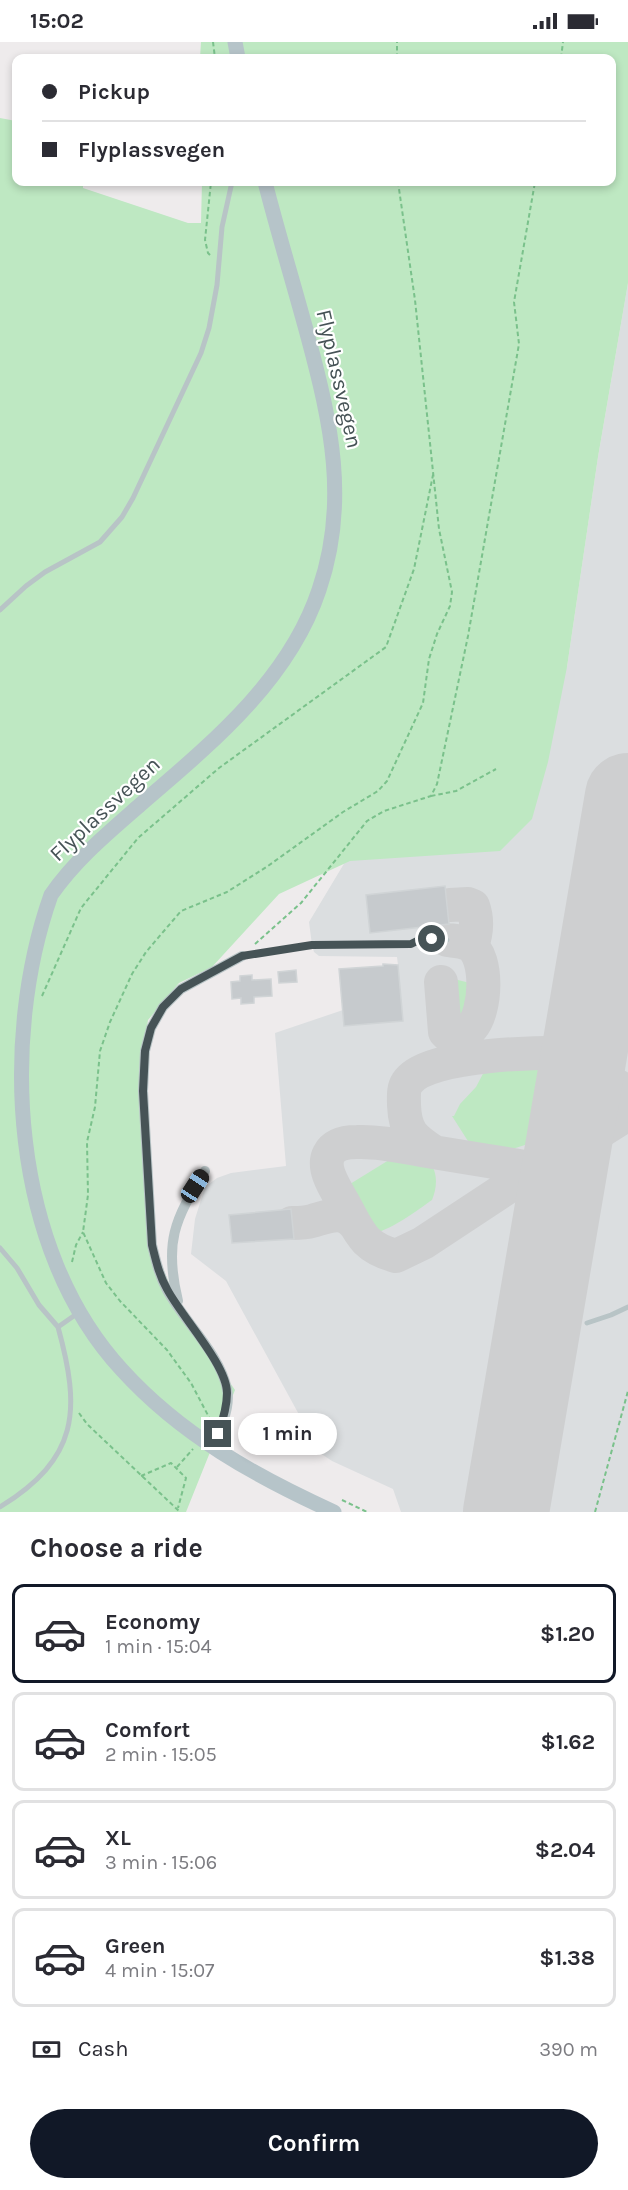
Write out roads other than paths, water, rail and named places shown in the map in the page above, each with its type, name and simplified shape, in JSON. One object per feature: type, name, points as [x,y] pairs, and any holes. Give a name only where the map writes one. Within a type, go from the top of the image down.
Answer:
[{"type":"main road","name":"Flyplassvegen","points":[[19,957],[51,896],[82,857],[192,760],[243,711],[263,688],[290,650],[310,613],[319,590],[331,543],[334,518],[336,495],[334,449],[314,361],[266,186]]},
{"type":"main road","points":[[16,1171],[24,1202],[47,1258],[78,1313],[120,1368],[160,1407],[267,1480],[337,1506]]},
{"type":"street","points":[[210,1440],[225,1415],[228,1391],[219,1367],[167,1290],[157,1269],[152,1245],[143,1091],[145,1051],[151,1028],[163,1007],[181,989],[242,956]]},
{"type":"street","points":[[181,1311],[172,1277],[171,1246],[174,1229],[186,1202],[205,1171]]},
{"type":"lane","points":[[0,610],[45,572],[100,542],[122,517],[133,498],[201,353],[214,308],[222,227],[231,186]]},
{"type":"lane","points":[[242,956],[312,945],[412,943],[423,939],[447,940]]},
{"type":"lane","points":[[408,950],[412,943]]},
{"type":"lane","points":[[0,1248],[17,1268],[39,1305],[58,1327],[71,1380],[73,1403],[70,1421],[60,1448],[47,1469],[26,1490],[0,1507]]},
{"type":"lane","points":[[587,1323],[628,1307]]},
{"type":"lane","points":[[58,1327],[78,1313]]}]
